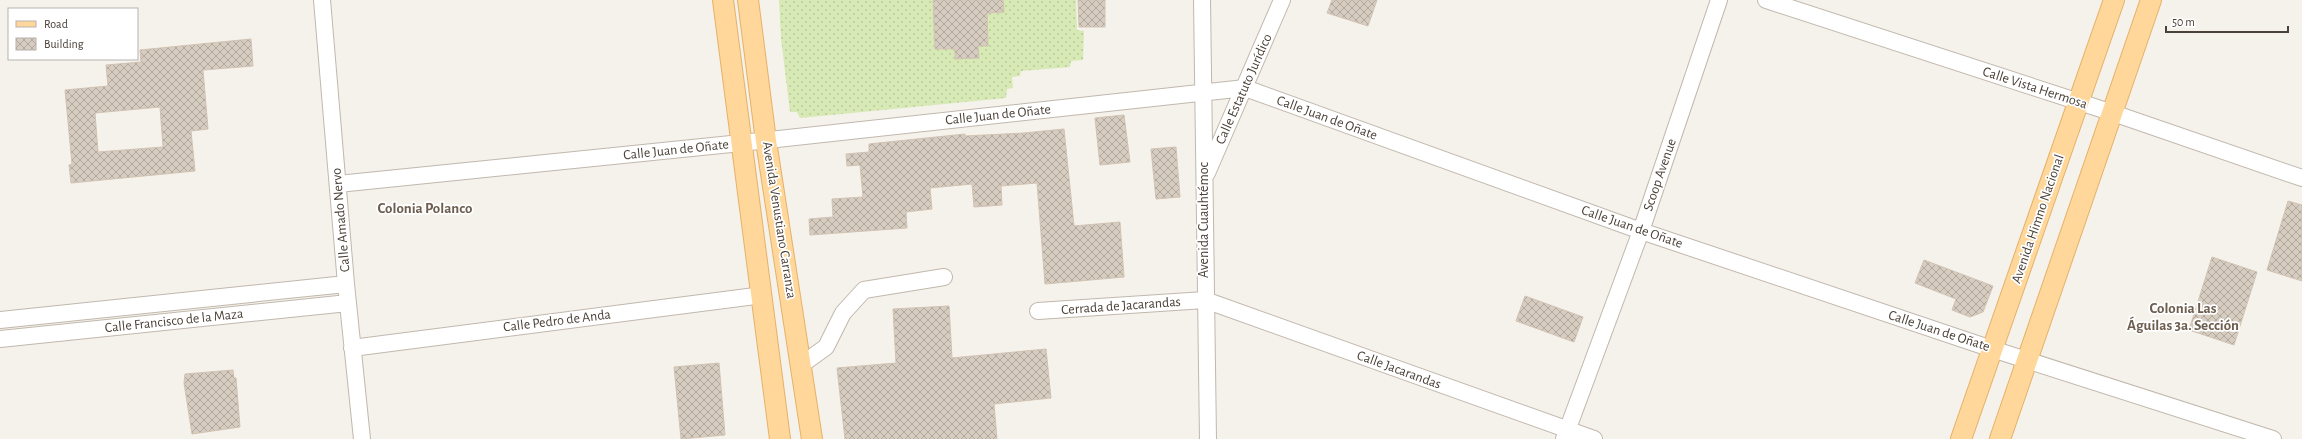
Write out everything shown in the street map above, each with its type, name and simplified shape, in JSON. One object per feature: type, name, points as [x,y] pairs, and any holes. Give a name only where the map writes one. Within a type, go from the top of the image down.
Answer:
[{"type":"main road","name":"Avenida Venustiano Carranza","points":[[723,0],[763,295],[780,439]]},
{"type":"main road","name":"Avenida Venustiano Carranza","points":[[748,0],[766,141],[812,439]]},
{"type":"main road","name":"Avenida Himno Nacional","points":[[1961,439],[2114,0]]},
{"type":"main road","points":[[2000,439],[2151,0]]},
{"type":"street","name":"Calle Amado Nervo","points":[[322,0],[346,284],[362,439]]},
{"type":"street","name":"Avenida Cuauhtémoc","points":[[1202,0],[1208,439]]},
{"type":"street","name":"Calle Estatuto Jurídico","points":[[1204,178],[1245,88],[1282,0]]},
{"type":"street","name":"Scoop Avenue","points":[[1566,435],[1641,231],[1719,0]]},
{"type":"street","name":"Calle Vista Hermosa","points":[[1766,0],[2113,113],[2302,178]]},
{"type":"street","name":"Calle Juan de Oñate","points":[[338,184],[766,141],[1245,88],[1641,231],[1992,349],[2273,439]]},
{"type":"street","points":[[801,364],[826,347],[843,313],[864,290],[944,277]]},
{"type":"street","name":"Calle Francisco de la Maza","points":[[0,320],[346,284]]},
{"type":"street","name":"Calle Pedro de Anda","points":[[352,348],[763,295]]},
{"type":"street","name":"Cerrada de Jacarandas","points":[[1038,311],[1205,300]]},
{"type":"street","name":"Calle Jacarandas","points":[[1205,300],[1566,435],[1594,439]]},
{"type":"street","name":"Calle Francisco de la Maza","points":[[0,339],[348,303]]},
{"type":"green space","points":[[779,0],[1076,0],[1077,30],[1084,31],[1083,60],[1071,61],[1070,67],[1021,71],[1020,76],[1012,77],[1013,88],[1007,89],[1006,98],[800,118],[797,112],[790,112],[781,38]]},
{"type":"building","points":[[933,0],[1003,0],[1004,12],[987,13],[988,46],[978,46],[979,58],[955,59],[955,49],[935,49]]},
{"type":"building","points":[[1078,0],[1105,0],[1105,27],[1079,27]]},
{"type":"building","points":[[1332,0],[1377,0],[1368,26],[1327,13]]},
{"type":"building","points":[[251,39],[253,66],[203,70],[208,129],[191,131],[195,171],[71,183],[69,165],[72,164],[65,90],[108,86],[106,65],[141,62],[140,50]],"holes":[[[160,107],[163,147],[98,152],[95,113]]]},
{"type":"building","points":[[1124,115],[1130,162],[1100,165],[1095,118]]},
{"type":"building","points":[[1064,129],[1074,226],[1120,222],[1124,277],[1045,284],[1037,183],[1001,186],[1002,205],[974,207],[972,184],[930,188],[932,209],[906,212],[907,228],[810,235],[809,219],[833,217],[832,199],[863,197],[860,165],[847,166],[846,154],[869,152],[869,144],[965,134],[965,136]]},
{"type":"building","points":[[1176,147],[1180,197],[1156,199],[1151,149]]},
{"type":"building","points":[[2288,201],[2302,205],[2302,281],[2267,270]]},
{"type":"building","points":[[2212,257],[2257,272],[2234,345],[2189,330]]},
{"type":"building","points":[[1924,260],[1993,286],[1983,312],[1970,317],[1952,310],[1956,299],[1915,283]]},
{"type":"building","points":[[1525,296],[1583,317],[1574,342],[1516,321]]},
{"type":"building","points":[[949,306],[952,358],[1046,349],[1051,398],[994,404],[997,439],[845,439],[837,368],[896,363],[893,309]]},
{"type":"building","points":[[719,363],[725,435],[681,439],[674,367]]},
{"type":"building","points":[[233,370],[234,378],[236,378],[240,427],[192,434],[184,383],[185,374]]},
{"type":"district","name":"Colonia Polanco","points":[[425,208]]},
{"type":"district","name":"Colonia Las Águilas 3a. Sección","points":[[2183,316]]}]
